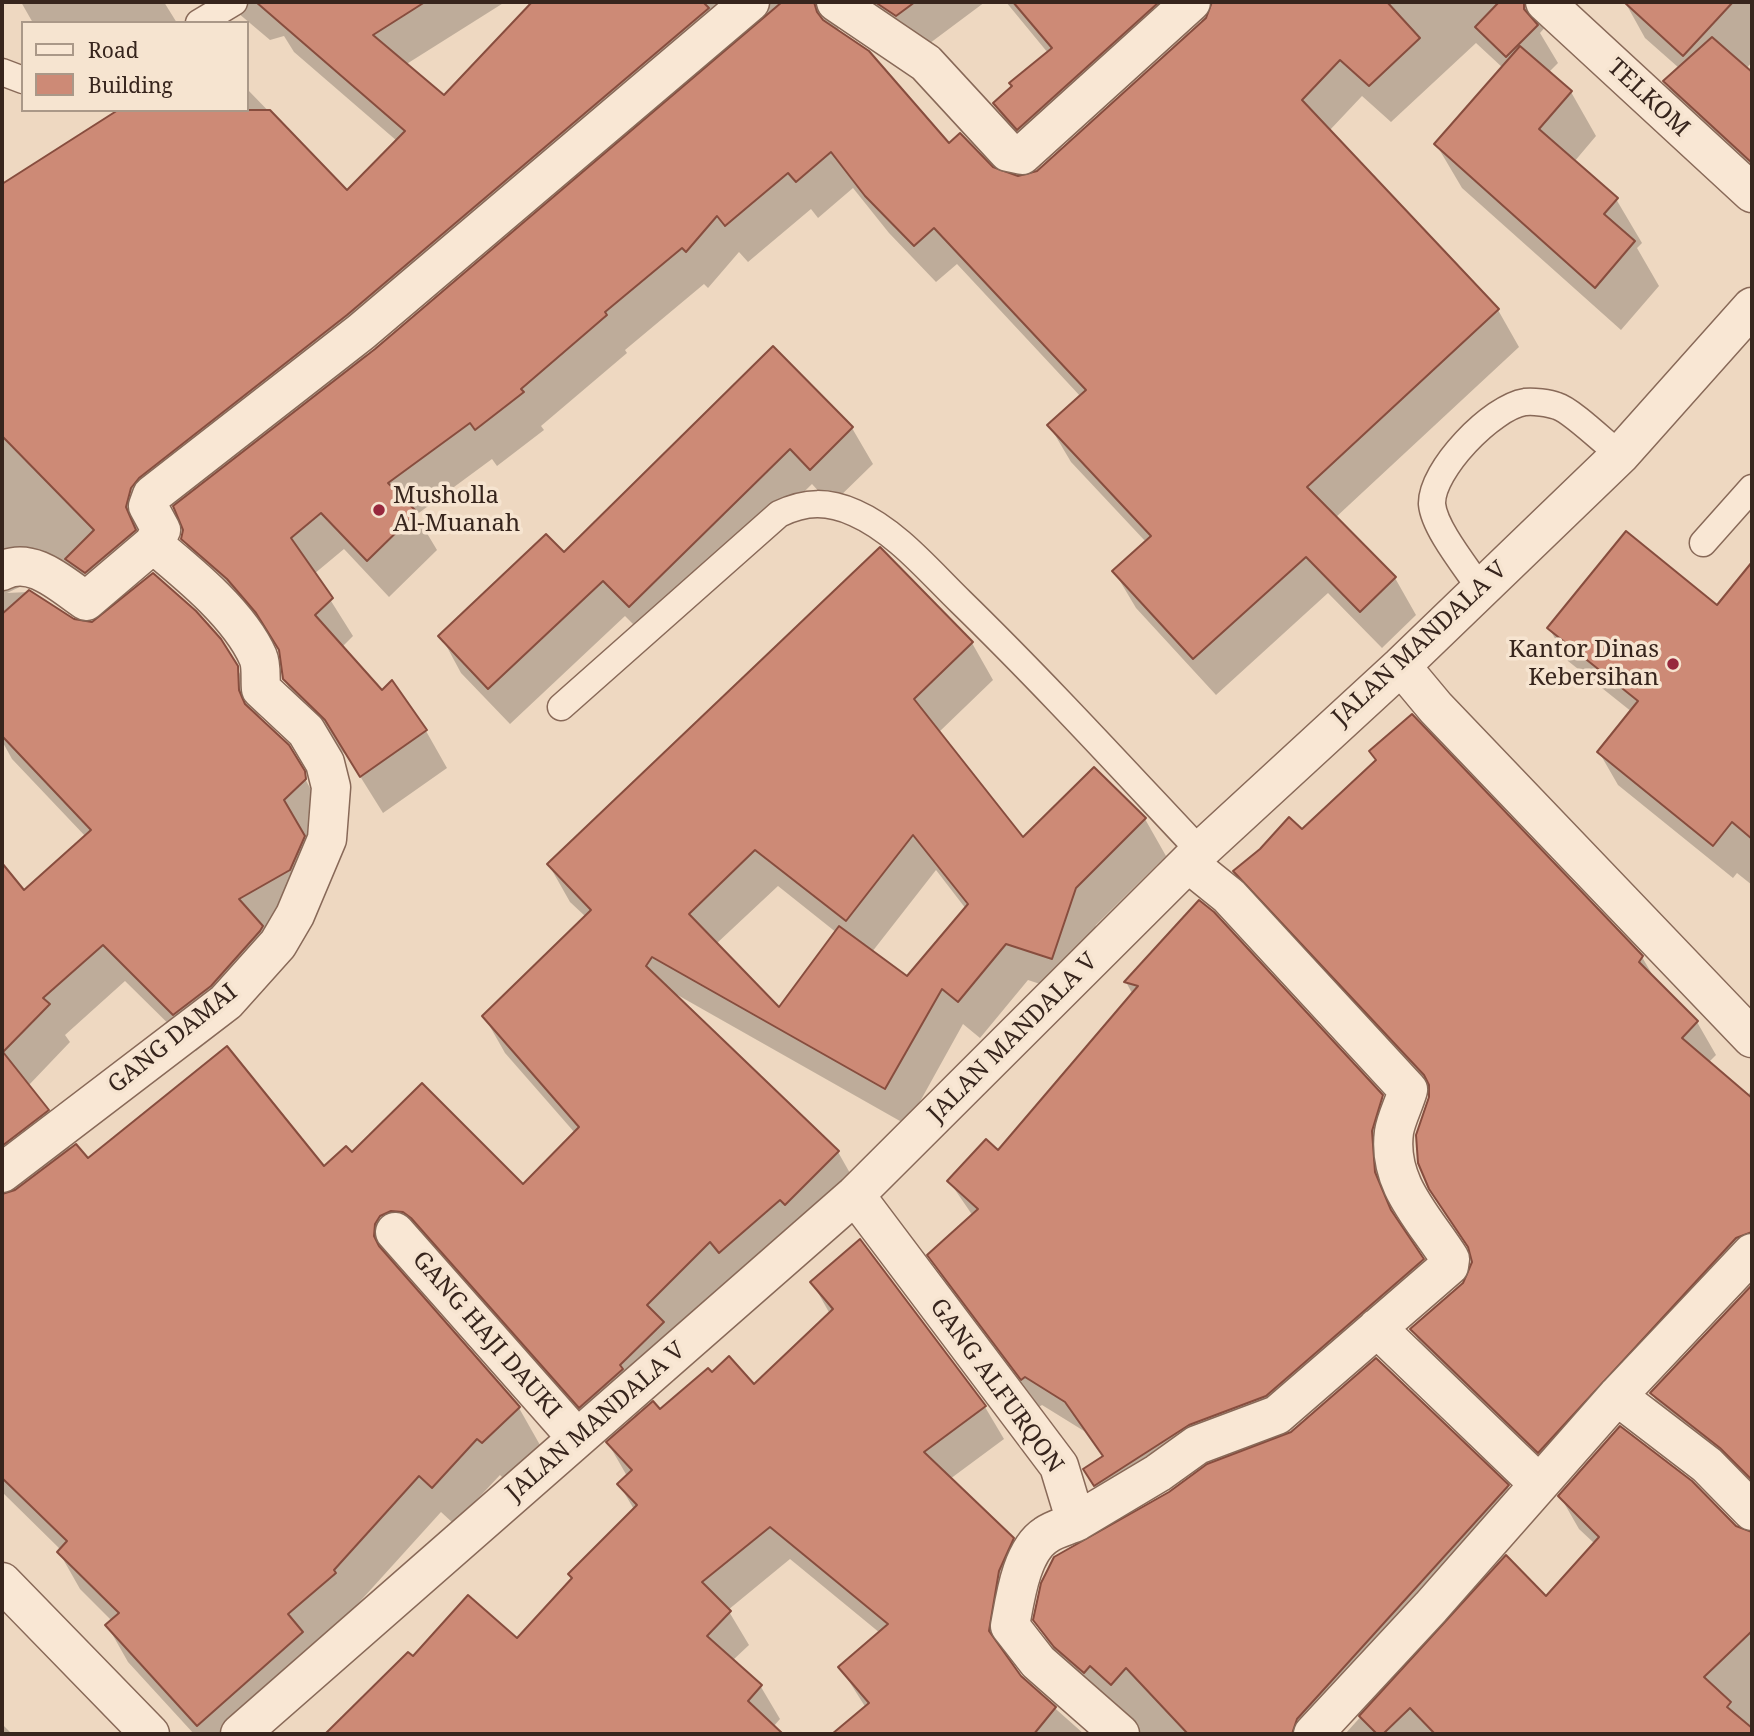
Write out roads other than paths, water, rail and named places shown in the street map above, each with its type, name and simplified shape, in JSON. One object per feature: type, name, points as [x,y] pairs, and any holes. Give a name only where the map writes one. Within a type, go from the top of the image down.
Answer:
[{"type":"street","points":[[2,571],[11,566],[40,569],[86,601],[153,544],[161,530],[148,506],[152,495],[360,332],[750,2]]},
{"type":"street","points":[[836,2],[926,62],[1008,152],[1022,155],[1191,2]]},
{"type":"street","name":"TELKOM","points":[[1545,2],[1752,193]]},
{"type":"street","name":"JALAN MANDALA V","points":[[240,1734],[855,1195],[1194,857],[1401,666],[1620,455],[1752,307]]},
{"type":"street","name":"GANG DAMAI","points":[[2,1172],[226,1002],[278,944],[295,915],[327,839],[331,788],[325,763],[306,731],[261,689],[259,659],[239,625],[179,565],[153,544]]},
{"type":"street","points":[[1401,666],[1436,708],[1752,1038]]},
{"type":"street","points":[[1120,1734],[1038,1662],[1010,1626],[1018,1579],[1037,1545],[1044,1536],[1076,1522],[1158,1473],[1197,1445],[1277,1415],[1449,1266],[1450,1259],[1409,1201],[1396,1169],[1394,1132],[1408,1090],[1194,857]]},
{"type":"street","name":"GANG ALFURQON","points":[[855,1195],[1059,1466],[1076,1522]]},
{"type":"street","name":"GANG HAJI DAUKI","points":[[395,1232],[577,1438]]},
{"type":"street","points":[[1330,1729],[1617,1396],[1752,1253]]},
{"type":"street","points":[[1377,1328],[1539,1484]]},
{"type":"street","points":[[1617,1396],[1707,1465],[1752,1511]]},
{"type":"street","points":[[4,1587],[150,1734]]},
{"type":"lane","points":[[202,21],[234,2]]},
{"type":"lane","points":[[2,72],[21,79]]},
{"type":"lane","points":[[1480,588],[1434,516],[1432,504],[1434,486],[1442,472],[1478,431],[1505,409],[1526,401],[1559,406],[1620,455]]},
{"type":"lane","points":[[1703,543],[1752,488]]},
{"type":"lane","points":[[562,707],[779,513],[800,504],[826,503],[857,514],[901,543],[1001,641],[1194,857]]},
{"type":"place","name":"Musholla Al-Muanah","points":[[379,510]]},
{"type":"place","name":"Kantor Dinas Kebersihan","points":[[1673,664]]}]
